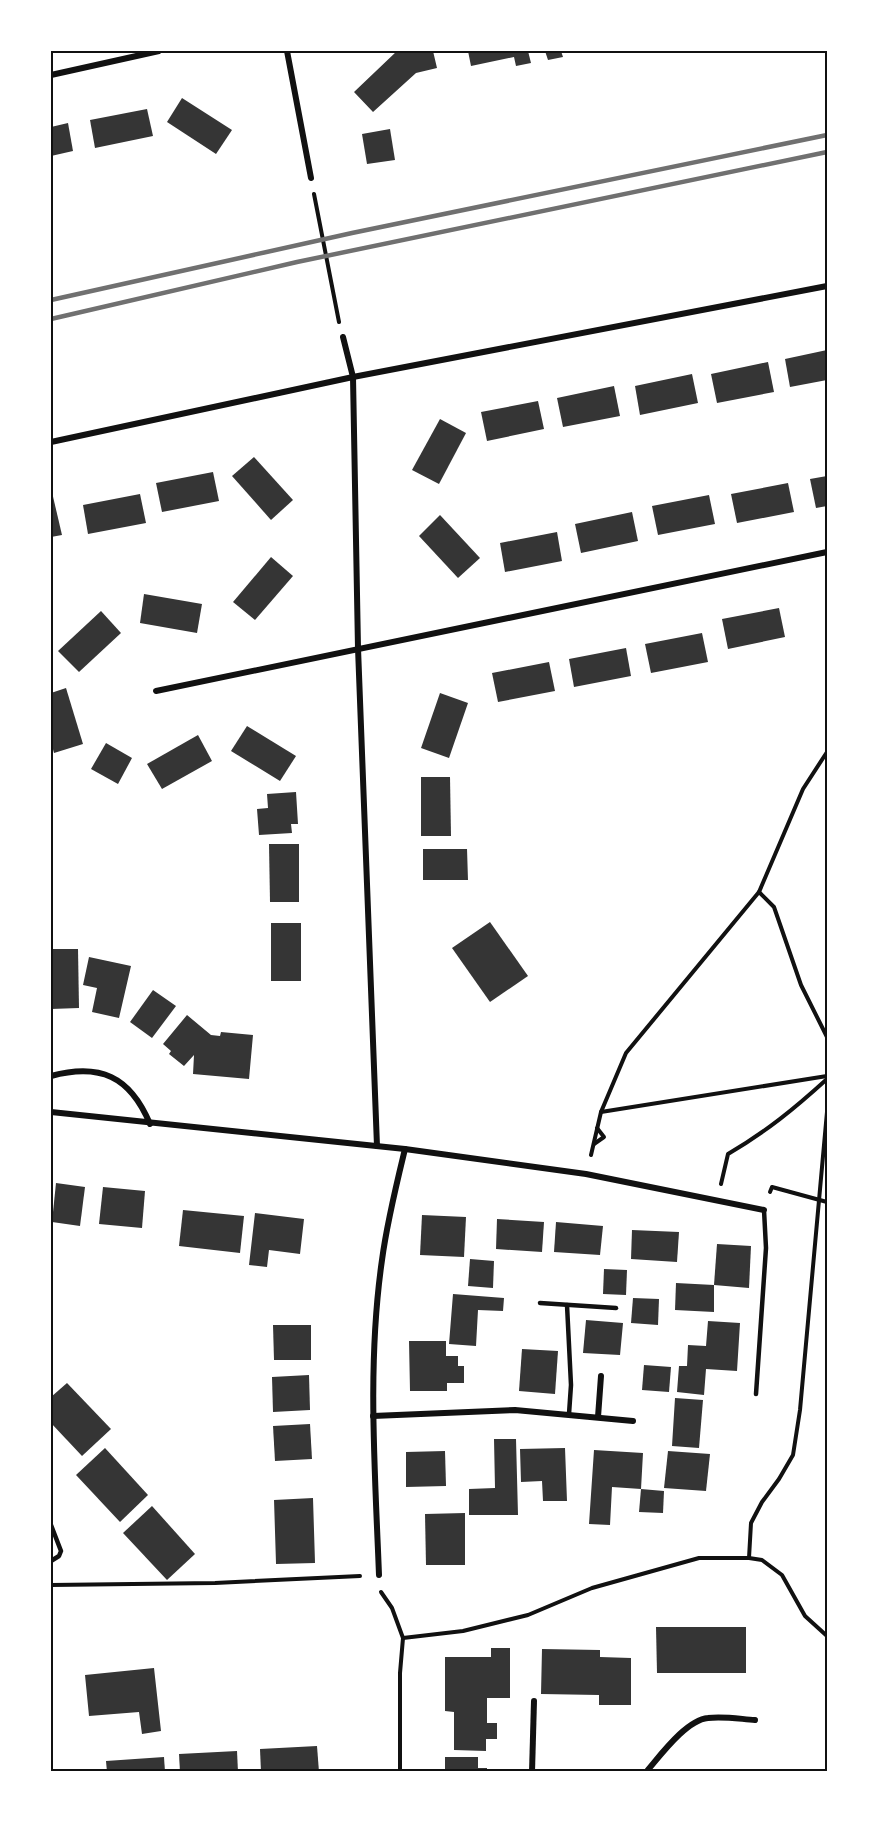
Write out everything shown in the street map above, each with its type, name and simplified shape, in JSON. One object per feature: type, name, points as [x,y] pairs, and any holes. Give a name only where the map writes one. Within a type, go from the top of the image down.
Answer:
[{"type":"street","points":[[51,75],[159,51]]},
{"type":"street","points":[[287,51],[311,178]]},
{"type":"street","points":[[51,442],[353,377],[827,286]]},
{"type":"street","points":[[342,337],[353,377],[358,648],[377,1146]]},
{"type":"street","points":[[156,691],[827,552]]},
{"type":"street","points":[[51,1076],[86,1070],[112,1077],[126,1087],[142,1104],[150,1124]]},
{"type":"street","points":[[51,1112],[405,1149],[586,1174],[764,1210]]},
{"type":"street","points":[[379,1575],[373,1416],[376,1328],[381,1262],[389,1214],[405,1149]]},
{"type":"street","points":[[598,1417],[601,1376]]},
{"type":"street","points":[[373,1416],[514,1410],[633,1420]]},
{"type":"street","points":[[531,1772],[534,1701]]},
{"type":"street","points":[[646,1772],[671,1743],[697,1721],[707,1718],[755,1720]]},
{"type":"lane","points":[[756,1394],[766,1248],[764,1210]]},
{"type":"lane","points":[[540,1303],[616,1308]]},
{"type":"lane","points":[[567,1305],[571,1384],[569,1414]]},
{"type":"lane","points":[[51,1525],[60,1551],[59,1556],[51,1561]]},
{"type":"path","points":[[311,178],[342,337]]},
{"type":"path","points":[[586,1174],[601,1112],[626,1053],[759,892],[803,789],[827,752]]},
{"type":"path","points":[[759,892],[774,907],[801,985],[827,1037]]},
{"type":"path","points":[[601,1112],[827,1077]]},
{"type":"path","points":[[717,1200],[728,1154],[757,1137],[784,1117],[827,1077]]},
{"type":"path","points":[[749,1558],[751,1523],[793,1455],[800,1410],[827,1112]]},
{"type":"path","points":[[593,1144],[604,1137],[597,1128]]},
{"type":"path","points":[[764,1210],[772,1186],[827,1202]]},
{"type":"path","points":[[403,1638],[463,1631],[528,1615],[592,1588],[699,1558],[762,1560],[782,1575],[806,1616],[827,1636]]},
{"type":"path","points":[[51,1585],[215,1583],[379,1575],[379,1589],[392,1608],[403,1638],[399,1673],[400,1772]]},
{"type":"building","points":[[397,51],[399,53],[433,51],[437,68],[416,73],[373,112],[354,92]]},
{"type":"building","points":[[468,51],[528,51],[531,63],[516,66],[514,57],[471,66]]},
{"type":"building","points":[[545,51],[561,51],[563,57],[548,60]]},
{"type":"building","points":[[182,98],[232,130],[216,154],[167,122]]},
{"type":"building","points":[[147,109],[153,136],[95,148],[90,120]]},
{"type":"building","points":[[68,123],[73,151],[51,156],[51,127]]},
{"type":"building","points":[[390,129],[395,160],[367,164],[362,134]]},
{"type":"building","points":[[827,350],[827,380],[790,387],[785,359]]},
{"type":"building","points":[[768,362],[774,392],[717,403],[711,374]]},
{"type":"building","points":[[692,374],[698,403],[640,415],[635,386]]},
{"type":"building","points":[[614,386],[620,416],[563,427],[557,398]]},
{"type":"building","points":[[538,401],[544,429],[487,441],[481,412]]},
{"type":"building","points":[[440,419],[466,433],[439,484],[412,470]]},
{"type":"building","points":[[254,457],[293,500],[271,520],[232,476]]},
{"type":"building","points":[[213,472],[219,501],[162,512],[156,483]]},
{"type":"building","points":[[827,476],[827,506],[816,508],[810,479]]},
{"type":"building","points":[[788,483],[794,512],[737,523],[731,494]]},
{"type":"building","points":[[51,488],[62,535],[51,537]]},
{"type":"building","points":[[140,494],[146,523],[88,534],[83,505]]},
{"type":"building","points":[[709,495],[715,524],[658,535],[652,506]]},
{"type":"building","points":[[632,512],[638,541],[581,553],[575,524]]},
{"type":"building","points":[[440,515],[480,558],[458,578],[419,536]]},
{"type":"building","points":[[557,532],[562,561],[505,572],[500,543]]},
{"type":"building","points":[[271,557],[293,576],[255,620],[233,602]]},
{"type":"building","points":[[144,594],[202,604],[197,633],[140,623]]},
{"type":"building","points":[[779,608],[785,637],[728,649],[722,619]]},
{"type":"building","points":[[101,611],[121,633],[79,672],[58,651]]},
{"type":"building","points":[[702,633],[708,662],[651,673],[645,644]]},
{"type":"building","points":[[626,648],[631,676],[574,687],[569,659]]},
{"type":"building","points":[[549,662],[555,691],[498,702],[492,673]]},
{"type":"building","points":[[66,688],[83,744],[54,753],[51,742],[51,693]]},
{"type":"building","points":[[440,693],[468,703],[449,758],[421,748]]},
{"type":"building","points":[[247,726],[296,756],[280,781],[231,751]]},
{"type":"building","points":[[198,735],[212,761],[162,789],[147,764]]},
{"type":"building","points":[[106,743],[132,758],[118,784],[91,769]]},
{"type":"building","points":[[421,777],[450,777],[451,836],[421,836]]},
{"type":"building","points":[[296,792],[298,824],[291,824],[292,833],[259,835],[257,809],[268,808],[267,794]]},
{"type":"building","points":[[269,844],[299,844],[299,902],[270,902]]},
{"type":"building","points":[[423,849],[467,849],[468,880],[423,880]]},
{"type":"building","points":[[490,922],[528,976],[490,1002],[452,948]]},
{"type":"building","points":[[271,923],[301,923],[301,981],[271,981]]},
{"type":"building","points":[[51,949],[78,949],[79,1008],[51,1009]]},
{"type":"building","points":[[89,957],[131,966],[119,1018],[92,1012],[97,988],[83,985]]},
{"type":"building","points":[[153,990],[176,1006],[152,1038],[130,1022]]},
{"type":"building","points":[[187,1015],[211,1035],[220,1036],[221,1032],[253,1035],[249,1079],[193,1074],[194,1055],[184,1066],[169,1054],[171,1051],[163,1044]]},
{"type":"building","points":[[56,1183],[85,1187],[80,1226],[52,1222]]},
{"type":"building","points":[[103,1187],[145,1191],[142,1228],[99,1224]]},
{"type":"building","points":[[183,1210],[244,1216],[240,1253],[179,1246]]},
{"type":"building","points":[[255,1213],[304,1219],[300,1254],[269,1250],[267,1267],[249,1265]]},
{"type":"building","points":[[422,1215],[466,1217],[464,1257],[420,1255]]},
{"type":"building","points":[[497,1219],[544,1222],[542,1252],[496,1249]]},
{"type":"building","points":[[556,1222],[603,1226],[600,1255],[554,1252]]},
{"type":"building","points":[[632,1230],[679,1232],[677,1262],[631,1259]]},
{"type":"building","points":[[717,1244],[751,1246],[749,1288],[714,1285]]},
{"type":"building","points":[[470,1259],[494,1261],[493,1288],[468,1286]]},
{"type":"building","points":[[604,1269],[627,1270],[626,1295],[603,1294]]},
{"type":"building","points":[[676,1283],[714,1285],[714,1312],[675,1310]]},
{"type":"building","points":[[453,1294],[504,1298],[503,1311],[478,1310],[476,1346],[449,1344]]},
{"type":"building","points":[[633,1298],[659,1299],[658,1325],[631,1323]]},
{"type":"building","points":[[586,1320],[623,1323],[620,1355],[583,1353]]},
{"type":"building","points":[[708,1321],[740,1323],[737,1371],[706,1369],[704,1395],[677,1392],[679,1366],[687,1366],[688,1345],[706,1346]]},
{"type":"building","points":[[273,1325],[311,1325],[311,1360],[274,1360]]},
{"type":"building","points":[[409,1341],[446,1341],[446,1356],[458,1356],[458,1366],[464,1366],[464,1383],[447,1383],[447,1391],[410,1391]]},
{"type":"building","points":[[522,1349],[558,1351],[555,1394],[519,1391]]},
{"type":"building","points":[[644,1365],[671,1367],[669,1392],[642,1390]]},
{"type":"building","points":[[309,1375],[310,1410],[273,1412],[272,1377]]},
{"type":"building","points":[[67,1383],[111,1429],[82,1456],[51,1423],[51,1397]]},
{"type":"building","points":[[675,1398],[703,1400],[699,1448],[672,1446]]},
{"type":"building","points":[[310,1424],[312,1459],[275,1461],[273,1426]]},
{"type":"building","points":[[494,1439],[516,1439],[518,1515],[469,1515],[469,1489],[495,1488]]},
{"type":"building","points":[[105,1448],[148,1495],[120,1522],[76,1475]]},
{"type":"building","points":[[565,1448],[567,1501],[543,1501],[542,1481],[521,1482],[520,1449]]},
{"type":"building","points":[[594,1450],[643,1453],[641,1489],[612,1487],[610,1525],[589,1524]]},
{"type":"building","points":[[445,1451],[446,1486],[406,1487],[406,1452]]},
{"type":"building","points":[[668,1451],[710,1454],[706,1491],[664,1488]]},
{"type":"building","points":[[641,1489],[664,1491],[663,1513],[639,1512]]},
{"type":"building","points":[[313,1498],[315,1563],[276,1564],[274,1500]]},
{"type":"building","points":[[152,1506],[195,1554],[167,1580],[123,1533]]},
{"type":"building","points":[[465,1513],[465,1565],[426,1565],[425,1514]]},
{"type":"building","points":[[656,1627],[746,1627],[746,1673],[657,1673]]},
{"type":"building","points":[[491,1648],[510,1648],[510,1698],[487,1698],[487,1723],[497,1723],[497,1739],[486,1739],[486,1751],[454,1750],[454,1712],[445,1711],[445,1657],[491,1657]]},
{"type":"building","points":[[542,1649],[600,1650],[600,1657],[631,1658],[631,1705],[599,1705],[599,1695],[541,1694]]},
{"type":"building","points":[[154,1668],[161,1731],[142,1734],[139,1712],[89,1716],[85,1675]]},
{"type":"building","points":[[317,1746],[319,1772],[261,1772],[260,1749]]},
{"type":"building","points":[[237,1751],[238,1772],[180,1772],[179,1754]]},
{"type":"building","points":[[164,1757],[165,1772],[107,1772],[106,1761]]},
{"type":"building","points":[[445,1757],[478,1757],[478,1768],[487,1768],[487,1772],[445,1772]]},
{"type":"railway","points":[[51,300],[352,233],[827,135]]},
{"type":"railway","points":[[51,319],[297,262],[827,152]]}]
